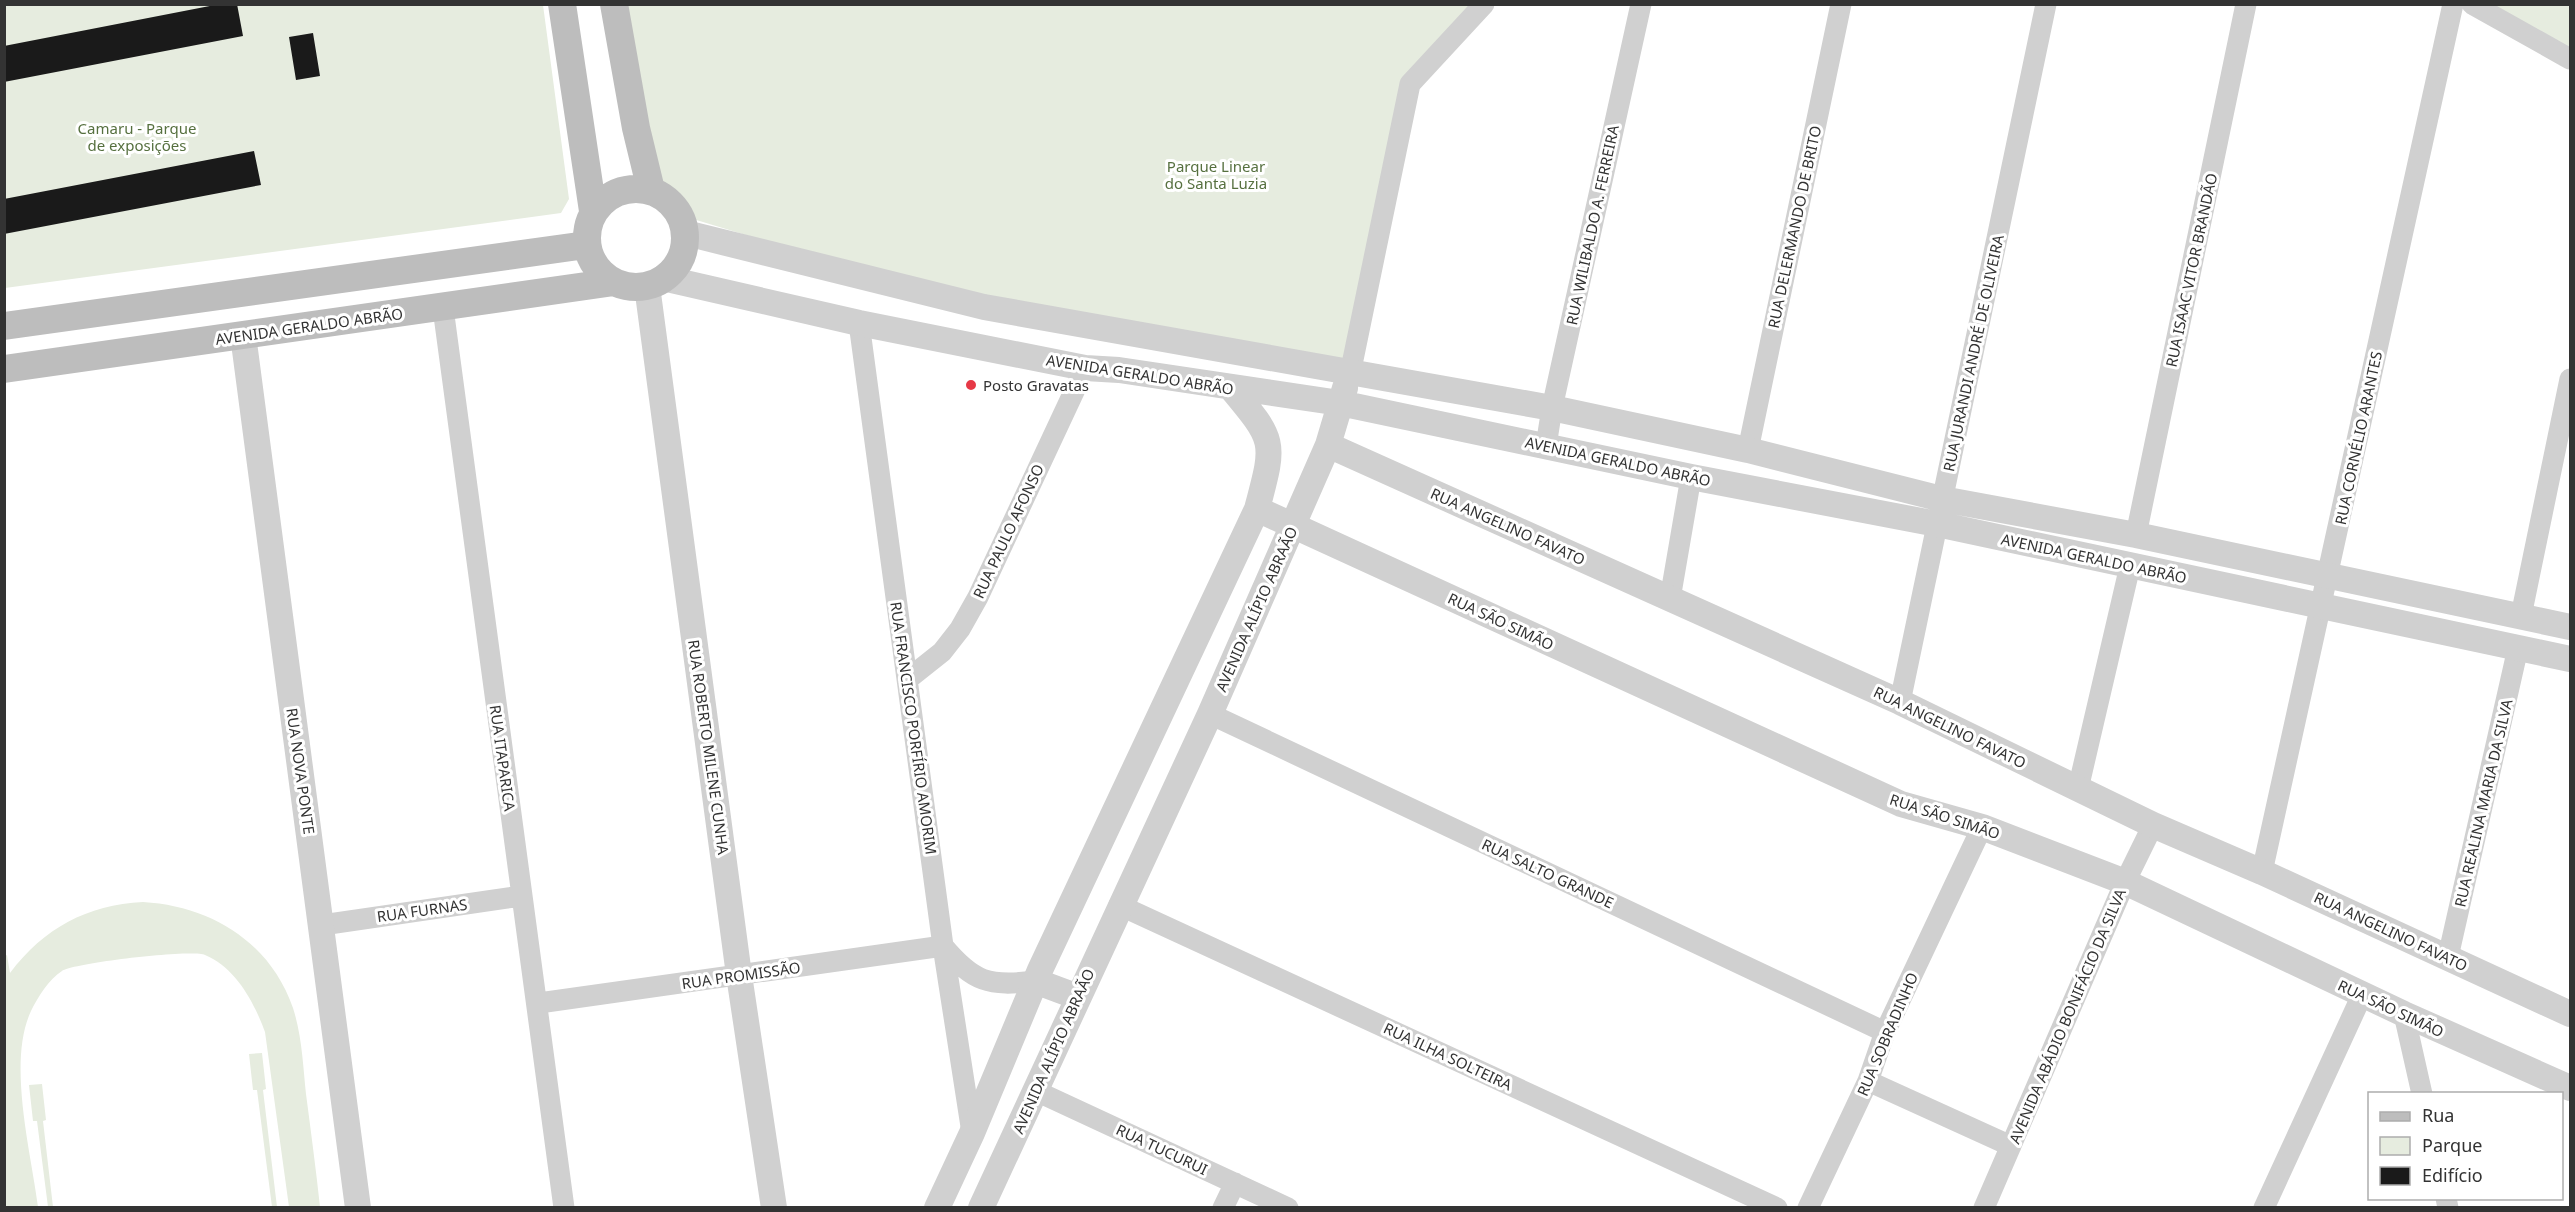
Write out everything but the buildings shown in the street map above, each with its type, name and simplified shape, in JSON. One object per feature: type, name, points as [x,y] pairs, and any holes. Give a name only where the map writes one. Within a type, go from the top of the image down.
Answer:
[{"type":"main road","points":[[562,4],[593,211]]},
{"type":"main road","points":[[614,4],[636,128],[651,190]]},
{"type":"main road","points":[[614,282],[598,270],[589,257],[586,245],[587,226],[593,211],[604,199],[617,191],[634,188],[651,190],[666,198],[678,211],[686,232],[680,260],[655,282]]},
{"type":"main road","points":[[4,326],[586,245]]},
{"type":"main road","name":"AVENIDA GERALDO ABRÃO","points":[[4,369],[614,282],[625,286],[655,282]]},
{"type":"main road","points":[[237,295],[243,335]]},
{"type":"street","name":"AVENIDA ALÍPIO ABRAÃO","points":[[981,1208],[1119,905],[1210,714],[1328,445],[1350,374],[1410,84],[1484,4]]},
{"type":"street","name":"RUA WILIBALDO A. FERREIRA","points":[[1546,446],[1552,408],[1641,4]]},
{"type":"street","name":"RUA DELERMANDO DE BRITO","points":[[1748,450],[1841,4]]},
{"type":"street","name":"RUA JURANDI ANDRÉ DE OLIVEIRA","points":[[1900,702],[2046,4]]},
{"type":"street","name":"RUA ISAAC VITOR BRANDÃO","points":[[2136,535],[2246,4]]},
{"type":"street","name":"RUA CORNÉLIO ARANTES","points":[[2262,872],[2453,4]]},
{"type":"street","points":[[2472,4],[2571,58]]},
{"type":"street","name":"AVENIDA GERALDO ABRÃO","points":[[686,232],[984,307],[1350,374],[1552,408],[1748,450],[1942,499],[2136,535],[2571,627]]},
{"type":"street","name":"AVENIDA GERALDO ABRÃO","points":[[655,282],[1085,368],[1119,370],[1340,403],[1691,477],[1937,524],[2571,659]]},
{"type":"street","name":"RUA ROBERTO MILENE CUNHA","points":[[655,282],[739,975],[774,1208]]},
{"type":"street","points":[[974,344],[984,307]]},
{"type":"street","name":"RUA ITAPARICA","points":[[443,308],[521,896],[539,1003],[564,1208]]},
{"type":"street","name":"RUA FRANCISCO PORFÍRIO AMORIM","points":[[859,323],[943,946],[972,1133]]},
{"type":"street","name":"RUA NOVA PONTE","points":[[243,335],[358,1208]]},
{"type":"street","name":"RUA PAULO AFONSO","points":[[908,679],[942,652],[969,613],[1085,368]]},
{"type":"street","points":[[2521,616],[2571,379]]},
{"type":"street","points":[[937,1208],[972,1133],[1035,981],[1257,509],[1269,463],[1270,444],[1262,424],[1231,388]]},
{"type":"street","name":"RUA ANGELINO FAVATO","points":[[1328,445],[1900,702],[2153,825],[2262,872],[2571,1014]]},
{"type":"street","points":[[1670,598],[1691,477]]},
{"type":"street","name":"RUA SÃO SIMÃO","points":[[1257,509],[1901,804],[1982,828],[2125,882],[2362,995],[2571,1088]]},
{"type":"street","points":[[2078,789],[2130,566]]},
{"type":"street","name":"RUA REALINA MARIA DA SILVA","points":[[2448,957],[2518,648]]},
{"type":"street","name":"RUA SALTO GRANDE","points":[[1210,714],[1885,1032]]},
{"type":"street","name":"AVENIDA ABÁDIO BONIFÁCIO DA SILVA","points":[[1984,1208],[2125,882],[2153,825]]},
{"type":"street","name":"RUA SOBRADINHO","points":[[1808,1208],[1868,1081],[1885,1032],[1982,828]]},
{"type":"street","name":"RUA FURNAS","points":[[322,925],[521,896]]},
{"type":"street","name":"RUA ILHA SOLTEIRA","points":[[1119,905],[1777,1208]]},
{"type":"street","points":[[943,946],[961,968],[989,984],[1035,981],[1078,996]]},
{"type":"street","name":"RUA PROMISSÃO","points":[[539,1003],[943,946]]},
{"type":"street","points":[[2264,1208],[2362,995]]},
{"type":"street","points":[[2404,1014],[2422,1092]]},
{"type":"street","points":[[1868,1081],[2011,1146]]},
{"type":"street","name":"RUA TUCURUI","points":[[1036,1091],[1288,1208]]},
{"type":"street","points":[[1222,1208],[1235,1183]]},
{"type":"green space","name":"Camaru - Parque de exposições","points":[[4,5],[543,5],[569,199],[561,213],[5,288]]},
{"type":"green space","name":"Parque Linear do Santa Luzia","points":[[618,5],[1484,5],[1410,84],[1350,374],[984,307],[693,219],[657,185]]},
{"type":"green space","points":[[2472,5],[2570,5],[2570,59]]},
{"type":"green space","points":[[143,902],[192,911],[235,932],[269,964],[283,985],[293,1008],[300,1040],[320,1207],[289,1207],[265,1032],[249,998],[235,977],[216,961],[205,955],[178,954],[87,964],[71,968],[57,974],[44,989],[31,1011],[24,1032],[21,1055],[23,1108],[38,1207],[5,1207],[5,956],[7,955],[10,973],[37,943],[68,922],[103,908]]},
{"type":"green space","points":[[262,1053],[266,1089],[263,1090],[277,1207],[272,1207],[257,1090],[253,1090],[249,1054]]},
{"type":"green space","points":[[42,1084],[46,1120],[43,1121],[53,1207],[48,1207],[37,1121],[33,1121],[29,1085]]},
{"type":"place","name":"Posto Gravatas","points":[[971,385]]}]
